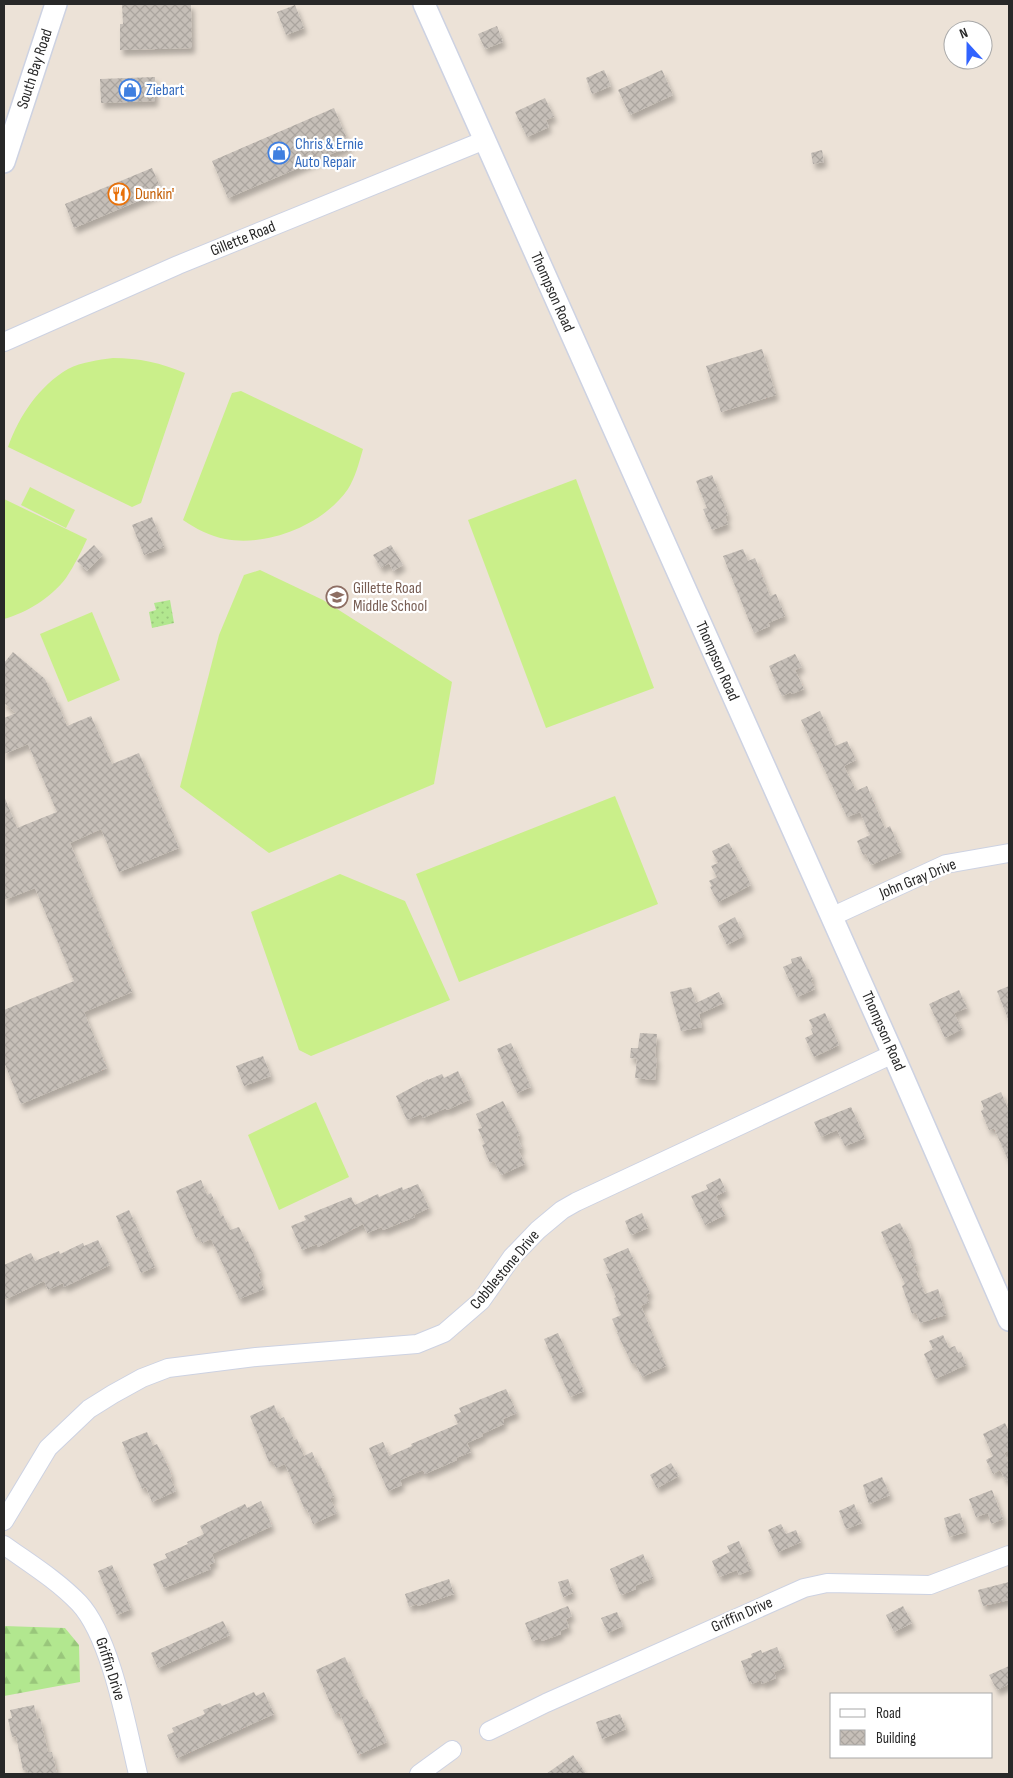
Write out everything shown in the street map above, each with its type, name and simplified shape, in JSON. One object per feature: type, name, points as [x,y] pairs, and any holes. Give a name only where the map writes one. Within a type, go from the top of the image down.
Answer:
[{"type":"street","name":"South Bay Road","points":[[4,162],[56,4]]},
{"type":"street","name":"Thompson Road","points":[[424,4],[893,1054],[1009,1320]]},
{"type":"street","name":"Gillette Road","points":[[4,342],[178,265],[485,140]]},
{"type":"street","name":"John Gray Drive","points":[[831,916],[946,864],[1009,854]]},
{"type":"street","name":"Cobblestone Drive","points":[[4,1521],[48,1448],[90,1409],[142,1378],[172,1367],[256,1357],[417,1344],[444,1333],[481,1301],[512,1256],[538,1230],[562,1210],[893,1054]]},
{"type":"street","name":"Griffin Drive","points":[[4,1544],[60,1585],[80,1604],[97,1631],[124,1714],[138,1774]]},
{"type":"street","name":"Griffin Drive","points":[[489,1731],[546,1703],[804,1588],[827,1583],[930,1585],[1009,1555]]},
{"type":"street","points":[[419,1774],[452,1750]]},
{"type":"green space","points":[[113,358],[150,362],[185,373],[141,503],[132,507],[8,447],[24,413],[48,384],[73,367]]},
{"type":"green space","points":[[241,391],[363,449],[350,485],[337,502],[309,523],[276,536],[259,540],[242,541],[219,538],[203,532],[183,520],[232,393]]},
{"type":"green space","points":[[576,479],[654,688],[546,728],[468,520]]},
{"type":"green space","points":[[30,487],[75,510],[66,528],[21,505]]},
{"type":"green space","points":[[4,499],[87,539],[66,578],[54,592],[30,608],[4,619]]},
{"type":"green space","points":[[260,570],[323,600],[452,682],[434,784],[269,853],[180,787],[219,635],[244,575]]},
{"type":"green space","points":[[170,600],[174,623],[152,628],[149,612],[156,610],[154,603]]},
{"type":"green space","points":[[92,612],[120,680],[68,702],[40,634]]},
{"type":"green space","points":[[615,796],[658,904],[459,982],[416,874]]},
{"type":"green space","points":[[340,874],[405,901],[450,1000],[311,1056],[299,1050],[251,912]]},
{"type":"green space","points":[[316,1102],[349,1177],[279,1210],[248,1135]]},
{"type":"green space","points":[[4,1626],[65,1628],[79,1645],[80,1682],[4,1696]]},
{"type":"building","points":[[122,4],[191,4],[192,48],[120,50],[120,24],[123,24]]},
{"type":"building","points":[[295,5],[304,28],[286,35],[277,12]]},
{"type":"building","points":[[497,26],[503,42],[485,49],[478,34]]},
{"type":"building","points":[[604,70],[611,86],[592,94],[586,78]]},
{"type":"building","points":[[662,70],[673,95],[630,115],[618,90]]},
{"type":"building","points":[[155,77],[155,101],[101,103],[100,79]]},
{"type":"building","points":[[545,98],[554,117],[546,120],[549,127],[527,137],[515,112]]},
{"type":"building","points":[[334,108],[350,146],[228,198],[212,161]]},
{"type":"building","points":[[822,150],[824,162],[813,164],[811,153]]},
{"type":"building","points":[[152,168],[162,191],[74,228],[65,204]]},
{"type":"building","points":[[762,349],[776,395],[721,412],[706,366]]},
{"type":"building","points":[[712,475],[728,515],[725,516],[728,524],[712,530],[703,509],[707,508],[696,481]]},
{"type":"building","points":[[152,517],[164,547],[144,555],[132,525]]},
{"type":"building","points":[[94,545],[103,555],[87,571],[77,561]]},
{"type":"building","points":[[391,545],[403,565],[393,571],[389,563],[381,568],[373,555]]},
{"type":"building","points":[[743,549],[748,561],[755,558],[770,596],[776,594],[785,616],[768,623],[770,626],[754,633],[723,556]]},
{"type":"building","points":[[13,652],[45,679],[67,726],[91,716],[112,764],[139,753],[179,848],[119,872],[101,829],[70,843],[132,992],[84,1012],[107,1068],[21,1104],[4,1062],[4,1010],[74,981],[35,888],[4,900],[4,796],[17,828],[57,812],[28,744],[4,754],[4,718],[16,713],[4,703],[4,663]]},
{"type":"building","points":[[795,654],[802,667],[795,670],[804,689],[782,696],[769,666]]},
{"type":"building","points":[[820,711],[835,746],[847,741],[856,760],[844,766],[856,791],[867,786],[885,829],[890,826],[901,852],[871,865],[866,854],[863,855],[857,841],[870,835],[860,812],[847,817],[801,720]]},
{"type":"building","points":[[729,843],[751,885],[718,902],[709,881],[717,877],[711,866],[718,863],[712,851]]},
{"type":"building","points":[[735,917],[744,936],[727,945],[718,926]]},
{"type":"building","points":[[801,956],[807,969],[809,969],[815,989],[797,997],[783,967],[792,963],[791,959]]},
{"type":"building","points":[[1009,986],[1009,1021],[997,991]]},
{"type":"building","points":[[691,987],[696,1003],[719,992],[724,1003],[699,1014],[702,1027],[681,1031],[670,992]]},
{"type":"building","points":[[959,990],[967,1008],[954,1013],[962,1029],[945,1038],[929,1004]]},
{"type":"building","points":[[825,1013],[839,1045],[814,1057],[805,1038],[813,1034],[811,1029],[813,1028],[809,1020]]},
{"type":"building","points":[[640,1033],[657,1034],[655,1080],[635,1078],[637,1059],[630,1058],[631,1048],[638,1048]]},
{"type":"building","points":[[511,1043],[531,1087],[517,1093],[497,1049]]},
{"type":"building","points":[[263,1056],[271,1076],[244,1086],[236,1066]]},
{"type":"building","points":[[458,1071],[471,1099],[423,1118],[421,1114],[407,1120],[396,1096],[428,1079],[442,1074],[444,1078]]},
{"type":"building","points":[[1001,1092],[1009,1111],[1009,1162],[994,1128],[989,1130],[981,1111],[984,1109],[981,1101]]},
{"type":"building","points":[[503,1101],[520,1135],[517,1136],[522,1148],[518,1149],[525,1164],[501,1175],[494,1161],[490,1163],[482,1145],[485,1144],[478,1129],[482,1128],[476,1114]]},
{"type":"building","points":[[851,1107],[865,1138],[845,1146],[837,1130],[821,1137],[814,1122]]},
{"type":"building","points":[[720,1178],[726,1191],[716,1196],[725,1215],[705,1225],[691,1196],[708,1189],[706,1185]]},
{"type":"building","points":[[201,1180],[207,1195],[211,1193],[221,1216],[223,1215],[230,1230],[239,1227],[246,1242],[248,1241],[261,1272],[258,1274],[264,1289],[239,1299],[211,1239],[202,1243],[199,1236],[196,1238],[176,1191]]},
{"type":"building","points":[[418,1184],[429,1208],[414,1215],[415,1217],[383,1230],[382,1227],[367,1233],[363,1224],[318,1247],[317,1244],[302,1250],[291,1226],[306,1220],[304,1216],[351,1197],[355,1205],[378,1194],[379,1197],[402,1187],[403,1190]]},
{"type":"building","points":[[129,1210],[155,1267],[141,1273],[116,1216]]},
{"type":"building","points":[[642,1213],[648,1228],[631,1235],[625,1221]]},
{"type":"building","points":[[900,1223],[910,1242],[912,1250],[910,1251],[917,1265],[914,1266],[925,1294],[938,1289],[946,1315],[920,1323],[916,1312],[912,1314],[902,1286],[905,1284],[881,1232]]},
{"type":"building","points":[[98,1240],[110,1265],[64,1287],[63,1283],[48,1290],[44,1281],[4,1300],[4,1265],[31,1253],[35,1261],[59,1251],[60,1254],[83,1243],[84,1246]]},
{"type":"building","points":[[628,1248],[650,1293],[646,1295],[649,1302],[641,1306],[666,1366],[642,1377],[635,1363],[632,1364],[612,1319],[621,1315],[606,1274],[610,1273],[603,1259]]},
{"type":"building","points":[[558,1333],[584,1391],[570,1397],[544,1339]]},
{"type":"building","points":[[943,1335],[949,1348],[955,1346],[958,1353],[961,1352],[966,1365],[935,1379],[924,1354],[933,1349],[929,1341]]},
{"type":"building","points":[[506,1389],[517,1413],[503,1419],[504,1424],[467,1443],[471,1452],[425,1474],[423,1470],[400,1480],[402,1485],[388,1491],[369,1448],[383,1442],[389,1456],[412,1446],[411,1444],[458,1424],[454,1415],[461,1412],[459,1408]]},
{"type":"building","points":[[274,1405],[280,1419],[284,1417],[294,1440],[297,1439],[304,1456],[312,1452],[334,1497],[330,1498],[337,1513],[313,1524],[285,1464],[276,1468],[272,1460],[269,1462],[250,1416]]},
{"type":"building","points":[[1005,1423],[1009,1432],[1009,1450],[1004,1453],[1009,1464],[1009,1479],[1006,1481],[1000,1470],[993,1474],[986,1460],[993,1456],[983,1434]]},
{"type":"building","points":[[147,1432],[153,1446],[157,1444],[164,1458],[176,1491],[152,1502],[146,1487],[142,1489],[122,1442]]},
{"type":"building","points":[[671,1463],[679,1476],[657,1488],[650,1475]]},
{"type":"building","points":[[882,1477],[890,1495],[869,1504],[863,1485]]},
{"type":"building","points":[[992,1490],[1003,1519],[991,1524],[988,1513],[976,1517],[969,1499]]},
{"type":"building","points":[[261,1501],[272,1526],[212,1554],[215,1562],[209,1565],[211,1569],[164,1588],[153,1564],[167,1558],[165,1554],[188,1544],[187,1542],[204,1534],[200,1526],[245,1504],[247,1508]]},
{"type":"building","points":[[854,1504],[862,1523],[846,1529],[839,1511]]},
{"type":"building","points":[[960,1513],[966,1532],[949,1537],[944,1518]]},
{"type":"building","points":[[781,1524],[786,1534],[796,1530],[801,1542],[778,1552],[768,1530]]},
{"type":"building","points":[[739,1541],[751,1570],[739,1575],[737,1570],[719,1577],[712,1561],[730,1552],[727,1546]]},
{"type":"building","points":[[643,1554],[653,1578],[635,1586],[636,1589],[621,1595],[610,1569]]},
{"type":"building","points":[[112,1565],[131,1609],[117,1615],[98,1571]]},
{"type":"building","points":[[449,1579],[454,1594],[418,1606],[417,1604],[409,1607],[405,1594]]},
{"type":"building","points":[[568,1579],[573,1593],[563,1597],[558,1582]]},
{"type":"building","points":[[1009,1582],[1009,1600],[983,1606],[978,1590]]},
{"type":"building","points":[[568,1606],[572,1616],[566,1619],[569,1627],[560,1631],[561,1634],[542,1641],[541,1638],[532,1641],[525,1623]]},
{"type":"building","points":[[903,1606],[912,1623],[894,1632],[886,1615]]},
{"type":"building","points":[[617,1612],[623,1626],[608,1633],[601,1618]]},
{"type":"building","points":[[223,1621],[230,1635],[158,1668],[151,1653]]},
{"type":"building","points":[[777,1647],[785,1668],[774,1672],[776,1678],[762,1684],[761,1680],[752,1684],[751,1681],[749,1682],[741,1661],[752,1657],[751,1654],[761,1650],[762,1653]]},
{"type":"building","points":[[345,1657],[364,1700],[367,1699],[387,1742],[358,1755],[339,1712],[335,1714],[316,1670]]},
{"type":"building","points":[[1009,1666],[1009,1684],[997,1690],[989,1675]]},
{"type":"building","points":[[254,1692],[256,1696],[264,1692],[274,1714],[177,1758],[167,1735],[174,1732],[172,1728],[205,1714],[203,1710],[220,1703],[222,1706]]},
{"type":"building","points":[[34,1705],[37,1719],[40,1718],[48,1752],[52,1752],[57,1774],[28,1774],[27,1770],[23,1770],[16,1736],[12,1737],[8,1719],[12,1718],[10,1710]]},
{"type":"building","points":[[620,1714],[626,1729],[602,1739],[596,1722]]},
{"type":"building","points":[[573,1755],[586,1774],[546,1774]]},
{"type":"place","name":"Ziebart","points":[[130,90]]},
{"type":"place","name":"Chris & Ernie Auto Repair","points":[[279,153]]},
{"type":"place","name":"Dunkin'","points":[[119,194]]},
{"type":"place","name":"Gillette Road Middle School","points":[[337,597]]}]
